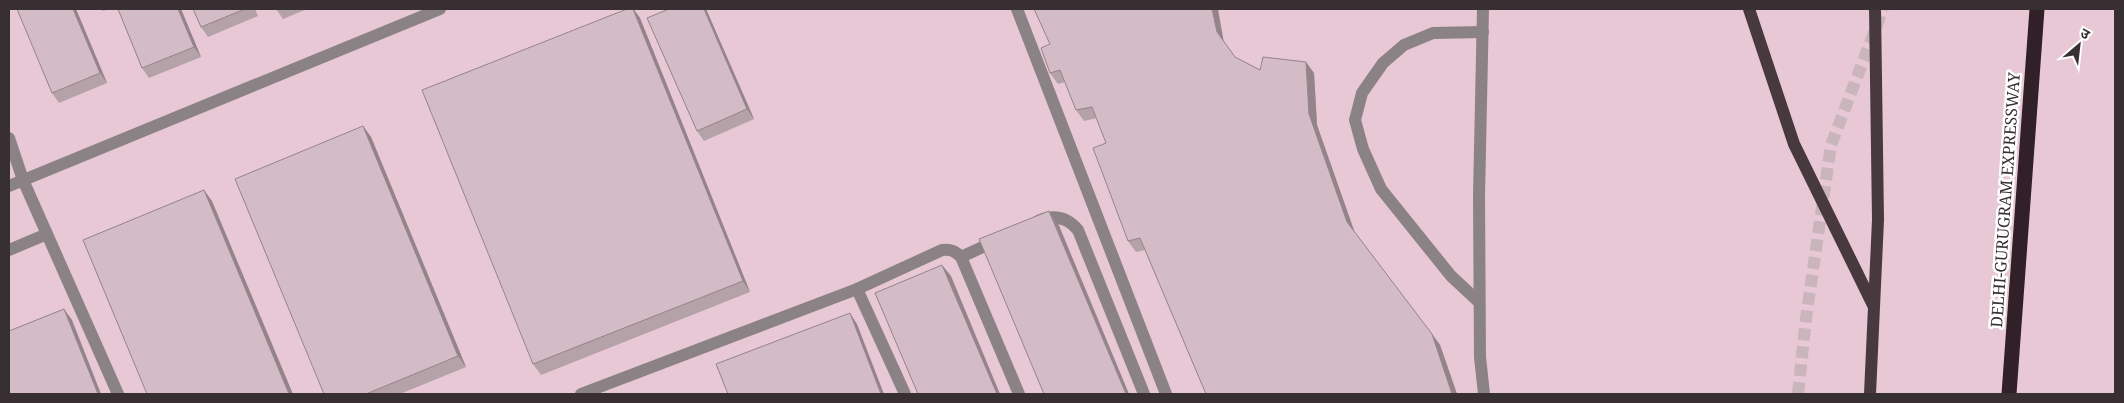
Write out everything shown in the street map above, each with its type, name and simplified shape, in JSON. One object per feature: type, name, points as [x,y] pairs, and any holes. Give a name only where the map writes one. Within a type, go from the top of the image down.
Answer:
[{"type":"highway","name":"DELHI-GURUGRAM EXPRESSWAY","points":[[2009,394],[2036,9]]},
{"type":"main road","points":[[1749,9],[1794,144],[1874,308]]},
{"type":"main road","points":[[1870,394],[1878,220],[1875,9]]},
{"type":"lane","points":[[9,186],[440,9]]},
{"type":"lane","points":[[1017,9],[1166,394]]},
{"type":"lane","points":[[1484,9],[1478,196],[1480,357],[1484,394]]},
{"type":"lane","points":[[1479,302],[1451,276],[1381,189],[1363,149],[1355,120],[1362,93],[1383,63],[1404,45],[1432,32],[1483,32]]},
{"type":"lane","points":[[9,138],[23,180],[118,394]]},
{"type":"lane","points":[[1030,225],[1048,217],[1062,217],[1073,224],[1078,230],[1144,394]]},
{"type":"lane","points":[[9,250],[47,234]]},
{"type":"lane","points":[[961,257],[1012,234]]},
{"type":"lane","points":[[581,394],[857,289],[942,250],[955,251],[961,257],[1019,394]]},
{"type":"lane","points":[[857,289],[904,394]]},
{"type":"shaded area","points":[[9,9],[2115,9],[2115,394],[9,394]]},
{"type":"building","points":[[17,9],[73,9],[100,73],[52,93]]},
{"type":"building","points":[[118,9],[178,9],[194,47],[142,68]]},
{"type":"building","points":[[193,9],[245,9],[201,27]]},
{"type":"building","points":[[627,9],[633,9],[743,281],[533,364],[422,90]]},
{"type":"building","points":[[669,9],[704,9],[747,109],[697,131],[647,18]]},
{"type":"building","points":[[1034,9],[1212,9],[1217,32],[1235,57],[1260,70],[1263,57],[1306,62],[1309,114],[1347,222],[1432,334],[1452,394],[1206,394],[1140,238],[1128,241],[1093,148],[1106,143],[1092,107],[1076,110],[1060,70],[1050,73],[1041,48],[1050,44]]},
{"type":"building","points":[[363,126],[458,356],[366,394],[324,394],[235,179]]},
{"type":"building","points":[[204,190],[289,394],[147,394],[83,240]]},
{"type":"building","points":[[1049,211],[1126,394],[1044,394],[979,239]]},
{"type":"building","points":[[942,265],[997,394],[918,394],[875,293]]},
{"type":"building","points":[[64,309],[98,394],[9,394],[9,331]]},
{"type":"building","points":[[850,313],[881,394],[728,394],[716,364]]},
{"type":"tunnel","points":[[1798,394],[1806,318],[1831,145],[1883,9]]}]
